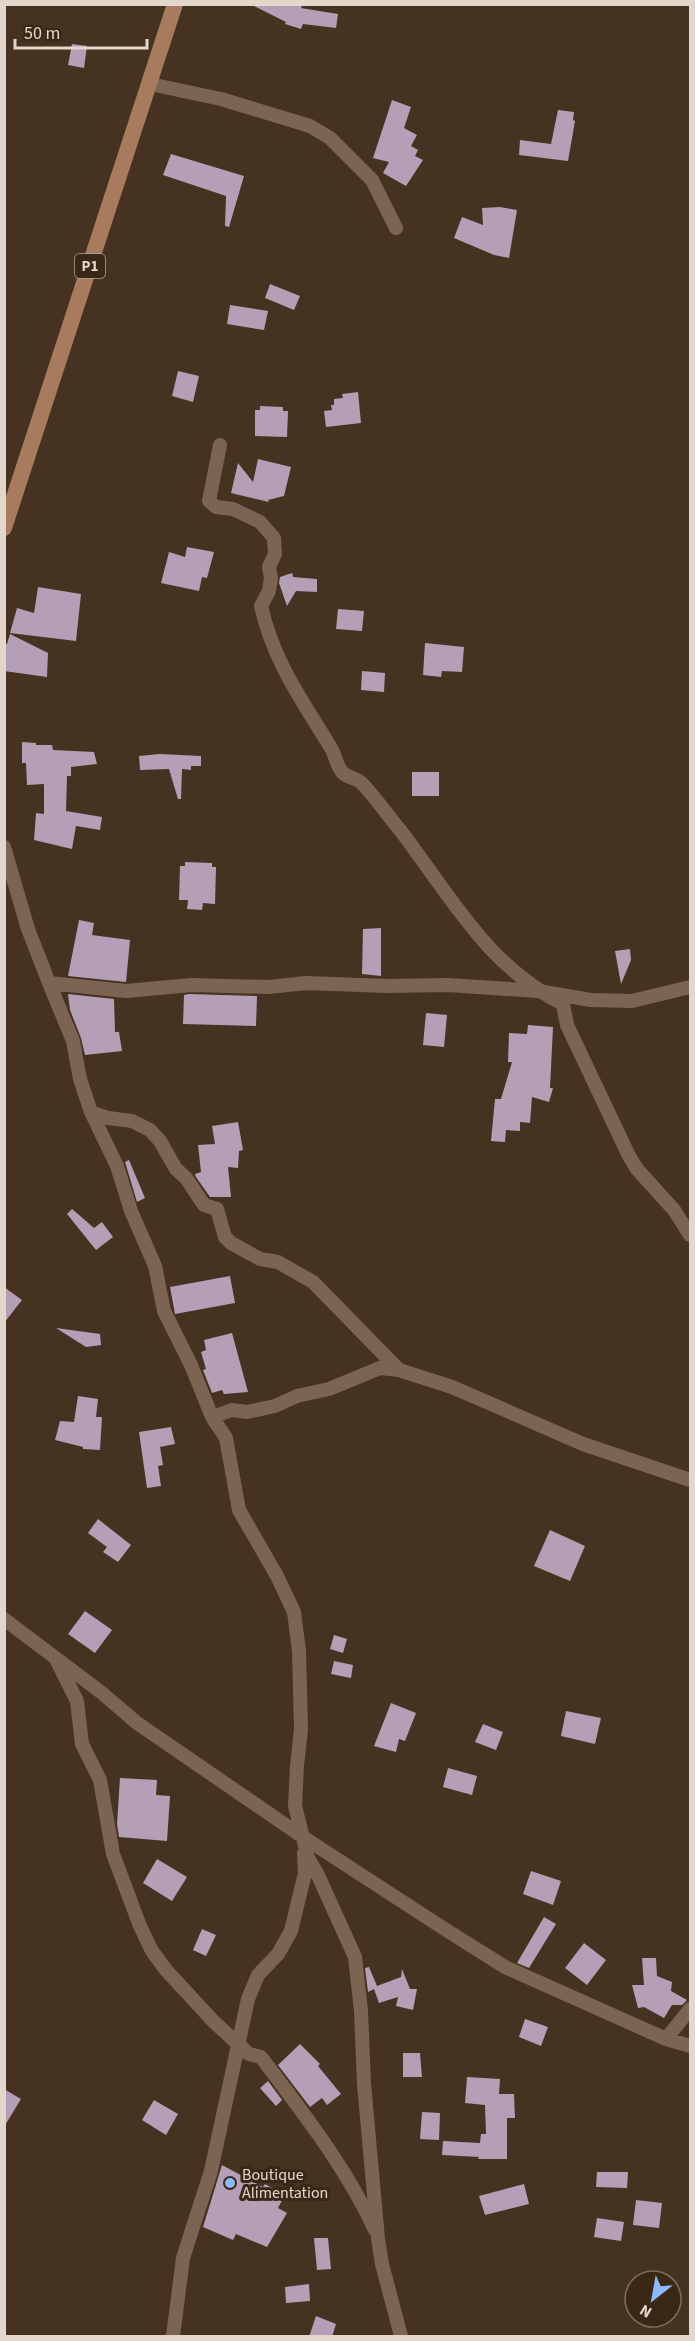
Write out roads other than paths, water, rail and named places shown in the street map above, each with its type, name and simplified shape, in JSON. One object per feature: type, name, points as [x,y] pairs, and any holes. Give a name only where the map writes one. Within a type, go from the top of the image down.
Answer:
[{"type":"main road","name":"P1","points":[[4,528],[176,4]]},
{"type":"street","points":[[150,84],[221,99],[310,126],[336,144],[372,180],[396,228]]},
{"type":"street","points":[[220,445],[209,501],[216,507],[233,509],[255,518],[274,538],[275,554],[269,567],[271,578],[269,591],[261,606],[267,633],[295,693],[333,752],[343,774],[360,782],[400,830],[438,884],[488,947],[538,991],[563,1004],[567,1025],[629,1155],[637,1169],[674,1210],[690,1235]]},
{"type":"street","points":[[4,848],[28,930],[73,1041],[80,1079],[91,1112],[103,1132],[117,1166],[131,1211],[155,1266],[164,1311],[191,1365],[212,1417],[226,1438],[239,1510],[277,1576],[294,1612],[299,1651],[302,1729],[295,1806],[308,1858],[355,1957],[378,2239],[382,2264],[401,2337]]},
{"type":"street","points":[[49,983],[126,991],[190,985],[269,987],[306,983],[448,986],[538,991],[591,1000],[632,1000],[690,987]]},
{"type":"street","points":[[91,1112],[108,1118],[132,1121],[150,1130],[204,1205],[217,1209],[225,1237],[231,1243],[260,1259],[278,1263],[313,1282],[399,1370]]},
{"type":"street","points":[[212,1417],[232,1410],[247,1412],[275,1406],[297,1396],[329,1389],[380,1368],[399,1370],[452,1387],[583,1444],[690,1480]]},
{"type":"street","points":[[4,1619],[102,1693],[136,1723],[303,1837],[504,1967],[666,2039],[690,2046]]},
{"type":"street","points":[[54,1656],[77,1701],[82,1744],[100,1779],[113,1854],[140,1926],[152,1951],[213,2022],[249,2054],[261,2057],[309,2120],[360,2196],[378,2239]]},
{"type":"street","points":[[173,2337],[183,2259],[211,2171],[248,1998],[258,1975],[278,1954],[291,1931],[305,1873],[303,1837]]},
{"type":"street","points":[[666,2039],[690,2009]]},
{"type":"place","name":"Boutique Alimentation","points":[[230,2183]]}]
